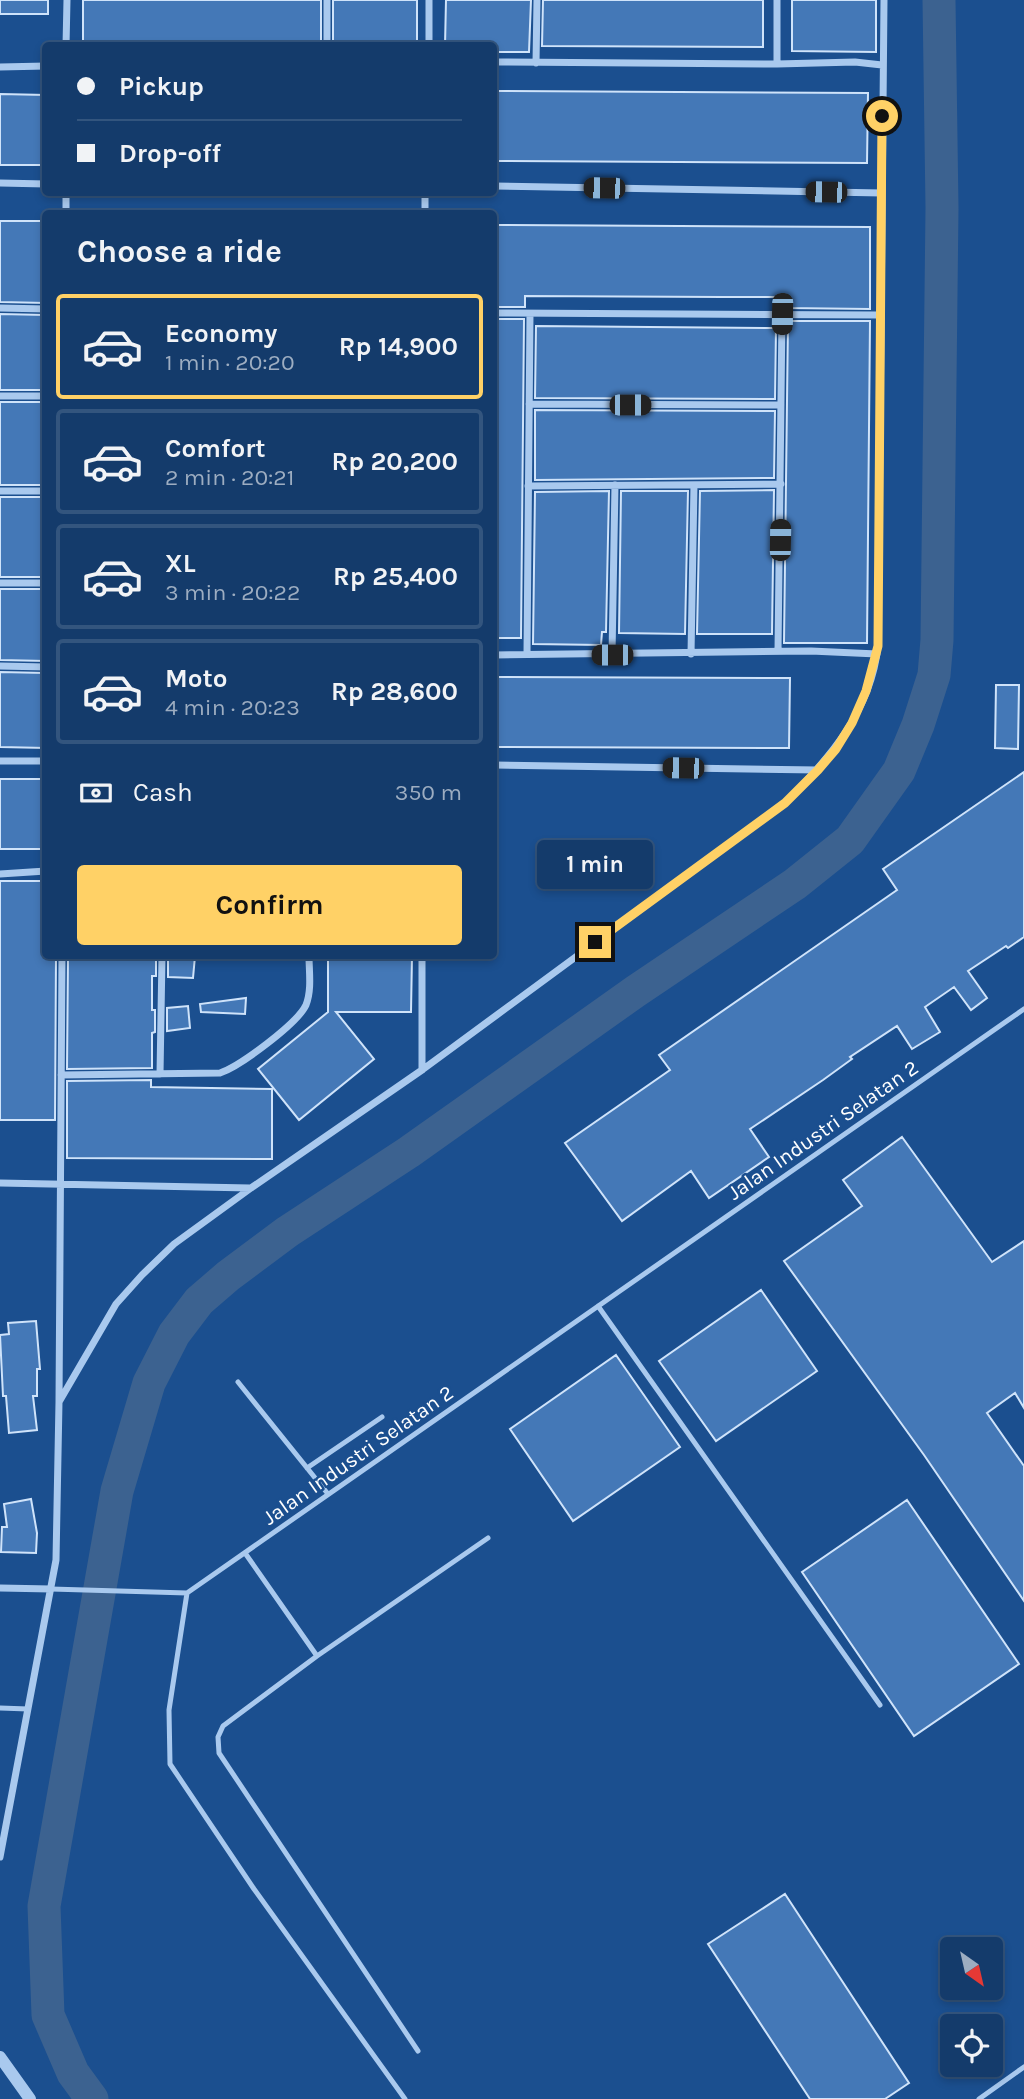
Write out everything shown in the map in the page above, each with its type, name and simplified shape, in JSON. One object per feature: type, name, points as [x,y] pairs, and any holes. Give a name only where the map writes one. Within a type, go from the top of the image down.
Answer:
[{"type":"street","points":[[66,0],[66,42]]},
{"type":"street","points":[[327,0],[327,42]]},
{"type":"street","points":[[429,0],[429,42]]},
{"type":"street","points":[[536,62],[537,0]]},
{"type":"street","points":[[777,0],[777,64]]},
{"type":"street","points":[[59,1402],[116,1304],[174,1244],[422,1070],[785,803],[836,749],[852,723],[866,691],[877,654],[884,0]]},
{"type":"street","points":[[497,62],[855,62],[882,65]]},
{"type":"street","points":[[0,67],[42,66]]},
{"type":"street","points":[[0,183],[42,184]]},
{"type":"street","points":[[497,186],[882,193]]},
{"type":"street","points":[[0,309],[42,309]]},
{"type":"street","points":[[497,313],[881,315]]},
{"type":"street","points":[[527,654],[530,314]]},
{"type":"street","points":[[778,651],[782,314]]},
{"type":"street","points":[[0,396],[42,396]]},
{"type":"street","points":[[529,404],[781,405]]},
{"type":"street","points":[[528,486],[781,484]]},
{"type":"street","points":[[612,655],[615,485]]},
{"type":"street","points":[[691,654],[694,485]]},
{"type":"street","points":[[0,491],[42,491]]},
{"type":"street","points":[[0,583],[42,583]]},
{"type":"street","points":[[497,655],[778,651],[877,654]]},
{"type":"street","points":[[0,666],[42,667]]},
{"type":"street","points":[[0,761],[42,761]]},
{"type":"street","points":[[497,765],[818,770]]},
{"type":"street","points":[[0,874],[42,871]]},
{"type":"street","points":[[0,1857],[56,1560],[62,959]]},
{"type":"street","points":[[160,1074],[162,959]]},
{"type":"street","points":[[61,1075],[220,1073],[234,1069],[255,1054],[304,1008],[309,995],[309,959]]},
{"type":"street","points":[[422,959],[422,1070]]},
{"type":"street","points":[[0,1183],[251,1188]]},
{"type":"street","points":[[0,1588],[51,1589]]},
{"type":"street","points":[[0,2057],[30,2099]]},
{"type":"lane","name":"Jalan Industri Selatan 2","points":[[187,1593],[1024,1009]]},
{"type":"lane","points":[[598,1306],[880,1705]]},
{"type":"lane","points":[[238,1381],[328,1494]]},
{"type":"lane","points":[[307,1468],[382,1417]]},
{"type":"lane","points":[[418,2051],[219,1753],[218,1737],[223,1726],[317,1656],[488,1538]]},
{"type":"lane","points":[[245,1553],[317,1656]]},
{"type":"lane","points":[[51,1589],[187,1593],[169,1710],[170,1764],[254,1889],[405,2099]]},
{"type":"lane","points":[[0,1708],[28,1709]]},
{"type":"lane","points":[[978,2099],[1024,2067]]},
{"type":"building","points":[[0,0],[48,0],[48,14],[0,14]]},
{"type":"building","points":[[83,0],[321,0],[321,42],[83,42]]},
{"type":"building","points":[[333,0],[417,0],[417,42],[333,42]]},
{"type":"building","points":[[446,0],[531,0],[529,52],[497,52],[497,42],[445,42]]},
{"type":"building","points":[[543,0],[763,0],[763,47],[542,46]]},
{"type":"building","points":[[792,0],[876,0],[876,52],[792,51]]},
{"type":"building","points":[[497,91],[868,93],[867,163],[497,161]]},
{"type":"building","points":[[0,94],[42,95],[42,165],[0,165]]},
{"type":"building","points":[[0,221],[42,221],[42,303],[0,302]]},
{"type":"building","points":[[497,225],[870,227],[870,309],[786,308],[786,297],[525,296],[525,307],[497,307]]},
{"type":"building","points":[[0,314],[42,315],[42,390],[0,390]]},
{"type":"building","points":[[497,319],[524,319],[521,638],[497,638]]},
{"type":"building","points":[[788,321],[870,321],[867,643],[784,643]]},
{"type":"building","points":[[536,326],[776,328],[775,399],[535,398]]},
{"type":"building","points":[[0,402],[42,402],[42,485],[0,485]]},
{"type":"building","points":[[535,410],[775,411],[774,478],[535,480]]},
{"type":"building","points":[[774,490],[772,634],[697,634],[700,491]]},
{"type":"building","points":[[609,491],[606,632],[602,632],[601,645],[533,644],[535,492]]},
{"type":"building","points":[[621,491],[688,491],[685,634],[619,633]]},
{"type":"building","points":[[0,497],[42,497],[42,577],[0,577]]},
{"type":"building","points":[[0,589],[42,589],[42,661],[0,660]]},
{"type":"building","points":[[0,672],[42,673],[42,748],[0,747]]},
{"type":"building","points":[[497,677],[790,678],[789,748],[497,747]]},
{"type":"building","points":[[996,685],[1019,685],[1018,749],[995,748]]},
{"type":"building","points":[[1024,772],[1024,937],[968,971],[987,998],[971,1010],[954,987],[925,1007],[940,1032],[912,1049],[897,1026],[750,1129],[769,1157],[709,1198],[691,1171],[622,1221],[565,1143],[670,1070],[659,1055],[897,890],[883,869]]},
{"type":"building","points":[[0,779],[42,779],[42,849],[0,849]]},
{"type":"building","points":[[0,881],[42,881],[42,959],[56,959],[55,1120],[0,1120]]},
{"type":"building","points":[[68,959],[156,959],[156,976],[152,976],[155,1032],[152,1033],[152,1068],[67,1069]]},
{"type":"building","points":[[168,959],[195,959],[193,978],[168,977]]},
{"type":"building","points":[[328,959],[412,959],[411,1012],[336,1012],[374,1059],[299,1120],[258,1069],[328,1012]]},
{"type":"building","points":[[246,998],[245,1014],[201,1012],[200,1004]]},
{"type":"building","points":[[188,1006],[190,1028],[167,1031],[167,1008]]},
{"type":"building","points":[[151,1080],[151,1087],[272,1089],[272,1159],[67,1158],[67,1081]]},
{"type":"building","points":[[902,1137],[992,1262],[1024,1241],[1024,1408],[1015,1393],[987,1413],[1024,1466],[1024,1601],[924,1455],[784,1261],[862,1206],[843,1180]]},
{"type":"building","points":[[761,1290],[817,1371],[716,1441],[659,1361]]},
{"type":"building","points":[[36,1321],[40,1369],[37,1369],[37,1396],[33,1396],[37,1430],[9,1433],[6,1396],[3,1396],[0,1335],[9,1334],[8,1323]]},
{"type":"building","points":[[616,1355],[680,1447],[573,1521],[510,1429]]},
{"type":"building","points":[[31,1499],[37,1533],[36,1553],[1,1552],[2,1527],[7,1527],[4,1504]]},
{"type":"building","points":[[907,1500],[1019,1664],[914,1736],[802,1572]]},
{"type":"building","points":[[785,1894],[909,2083],[885,2099],[810,2099],[708,1944]]},
{"type":"waterway","points":[[92,2099],[73,2073],[48,2015],[44,1906],[117,1491],[149,1383],[174,1334],[199,1301],[287,1232],[409,1152],[636,991],[795,884],[850,840],[899,771],[918,725],[934,675],[937,640],[942,208],[939,0]]},
{"type":"route","points":[[595,942],[785,803],[836,749],[852,723],[866,691],[878,646],[882,116]]}]
